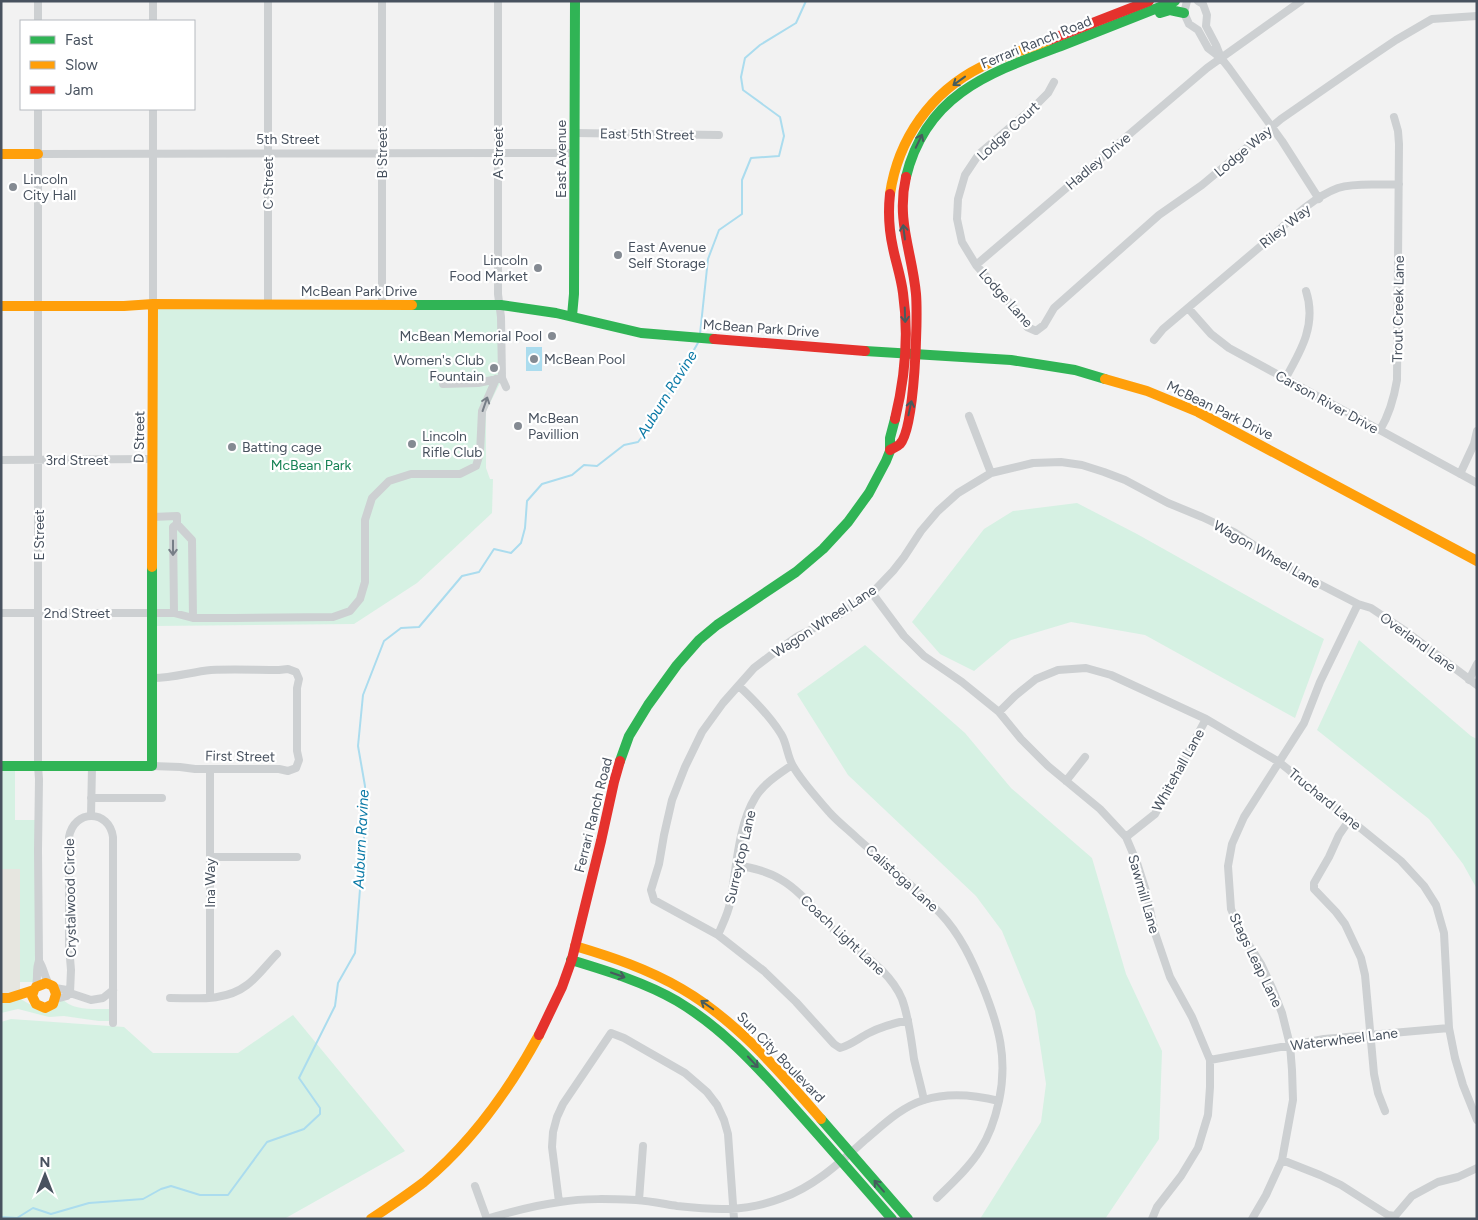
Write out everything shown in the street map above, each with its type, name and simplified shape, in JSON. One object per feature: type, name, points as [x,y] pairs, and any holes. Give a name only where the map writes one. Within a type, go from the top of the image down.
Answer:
[{"type":"main road","name":"East Avenue","points":[[572,316],[574,294],[575,1]]},
{"type":"main road","name":"Ferrari Ranch Road","points":[[371,1219],[408,1195],[461,1146],[485,1118],[529,1054],[556,1000],[571,960],[605,827],[613,781],[628,737],[658,691],[684,657],[714,627],[798,571],[832,540],[854,516],[871,491],[890,450],[890,440],[903,377],[904,298],[891,240],[888,209],[891,186],[899,156],[910,132],[924,112],[939,96],[962,78],[981,67],[1148,1]]},
{"type":"main road","name":"Ferrari Ranch Road","points":[[890,450],[900,444],[908,417],[913,388],[917,322],[916,297],[904,237],[902,209],[904,187],[911,159],[932,119],[946,103],[986,76],[1175,1]]},
{"type":"main road","points":[[1089,34],[1130,24],[1170,10],[1184,13]]},
{"type":"main road","name":"5th Street","points":[[1,154],[38,154]]},
{"type":"main road","name":"McBean Park Drive","points":[[1,306],[124,306],[153,304],[500,305],[543,310],[641,333],[1011,360],[1075,370],[1147,391],[1217,421],[1477,561]]},
{"type":"main road","name":"D Street","points":[[152,766],[153,304]]},
{"type":"main road","name":"First Street","points":[[1,766],[152,766]]},
{"type":"main road","name":"Sun City Boulevard","points":[[575,946],[656,974],[726,1019],[760,1052],[846,1157],[892,1219]]},
{"type":"main road","name":"Sun City Boulevard","points":[[571,960],[650,987],[689,1008],[718,1029],[752,1060],[908,1219]]},
{"type":"main road","points":[[41,984],[53,990],[53,1004],[45,1008],[34,1002],[5,998],[35,988],[41,984]]},
{"type":"main road","points":[[34,1002],[32,996],[35,988]]},
{"type":"street","points":[[38,1],[38,20]]},
{"type":"street","points":[[153,1],[153,20]]},
{"type":"street","name":"C Street","points":[[268,1],[268,304]]},
{"type":"street","name":"B Street","points":[[382,1],[382,304]]},
{"type":"street","name":"A Street","points":[[498,1],[499,378]]},
{"type":"street","points":[[1187,1],[1184,13],[1189,24],[1198,30],[1208,48],[1221,58],[1272,127],[1319,199]]},
{"type":"street","points":[[1198,1],[1203,4],[1207,15],[1206,26],[1221,58]]},
{"type":"street","name":"Hadley Drive","points":[[976,265],[1207,68],[1300,1]]},
{"type":"street","name":"Lodge Way","points":[[1036,331],[1044,325],[1054,308],[1159,215],[1202,185],[1272,127],[1396,40],[1432,19],[1477,16]]},
{"type":"street","points":[[1198,30],[1206,26]]},
{"type":"street","name":"Lodge Court","points":[[976,265],[962,242],[957,219],[958,198],[965,175],[979,154],[1048,94],[1054,82]]},
{"type":"street","name":"E Street","points":[[35,988],[39,961],[38,850],[40,779],[38,766],[38,110]]},
{"type":"street","name":"D Street","points":[[153,110],[153,304]]},
{"type":"street","name":"Trout Creek Lane","points":[[1380,430],[1394,398],[1397,380],[1399,184],[1398,131],[1394,117]]},
{"type":"street","name":"East 5th Street","points":[[574,133],[719,135]]},
{"type":"street","name":"5th Street","points":[[38,154],[574,153]]},
{"type":"street","name":"Riley Way","points":[[1154,340],[1163,329],[1293,218],[1319,199],[1331,192],[1356,184],[1399,184]]},
{"type":"street","name":"Lodge Lane","points":[[976,265],[1022,317],[1027,327],[1036,331]]},
{"type":"street","points":[[1285,379],[1303,347],[1307,334],[1310,302],[1306,291]]},
{"type":"street","name":"Carson River Drive","points":[[1188,308],[1211,334],[1229,348],[1477,483]]},
{"type":"street","points":[[443,384],[478,383],[499,378],[506,387]]},
{"type":"street","name":"2nd Street","points":[[1,613],[174,612],[193,618],[333,617],[350,611],[360,599],[365,582],[365,520],[372,498],[389,481],[411,474],[460,474],[476,466],[480,453],[482,411],[499,378]]},
{"type":"street","points":[[969,416],[991,473]]},
{"type":"street","points":[[1460,474],[1474,444],[1477,431]]},
{"type":"street","name":"3rd Street","points":[[1,460],[152,459]]},
{"type":"street","name":"Wagon Wheel Lane","points":[[908,1020],[887,1025],[840,1048],[764,971],[718,935],[654,900],[651,890],[659,864],[672,800],[685,767],[702,732],[723,703],[754,668],[798,636],[836,617],[872,593],[893,571],[938,510],[958,493],[991,473],[1033,463],[1061,462],[1104,472],[1125,480],[1168,503],[1234,532],[1290,569],[1358,604]]},
{"type":"street","points":[[152,517],[177,516],[177,524],[192,540],[193,618]]},
{"type":"street","points":[[174,612],[173,527],[177,524]]},
{"type":"street","name":"Sawmill Lane","points":[[872,593],[904,636],[924,656],[962,682],[999,712],[1021,739],[1048,766],[1100,809],[1126,837],[1146,891],[1155,933],[1170,977],[1192,1017],[1210,1060],[1208,1115],[1198,1148],[1157,1207],[1152,1219]]},
{"type":"street","name":"Overland Lane","points":[[1358,604],[1372,608],[1477,685]]},
{"type":"street","name":"Stags Leap Lane","points":[[1252,1219],[1266,1195],[1282,1160],[1293,1100],[1290,1045],[1282,1012],[1273,990],[1261,964],[1241,932],[1231,909],[1228,866],[1232,844],[1244,817],[1304,723],[1320,682],[1358,604]]},
{"type":"street","points":[[1469,680],[1477,664]]},
{"type":"street","name":"Truchard Lane","points":[[999,712],[1036,679],[1058,670],[1086,668],[1111,675],[1206,719],[1279,762],[1401,861],[1424,886],[1436,905],[1444,933],[1449,1028],[1463,1085],[1477,1120]]},
{"type":"street","name":"First Street","points":[[152,766],[210,769],[279,769],[288,771],[296,768],[298,760],[297,688],[299,679],[296,672],[288,669],[212,670],[153,678]]},
{"type":"street","name":"Calistoga Lane","points":[[739,686],[761,706],[783,736],[792,765],[832,816],[941,914],[962,942],[990,1004],[999,1033],[1004,1069],[996,1116],[980,1151],[956,1180],[937,1198]]},
{"type":"street","name":"Whitehall Lane","points":[[1126,837],[1155,814],[1206,719]]},
{"type":"street","points":[[1066,781],[1085,757]]},
{"type":"street","name":"Surreytop Lane","points":[[718,935],[730,906],[748,813],[756,797],[774,778],[792,765]]},
{"type":"street","points":[[92,766],[91,816],[104,820],[112,829],[113,837],[113,1023]]},
{"type":"street","name":"Ina Way","points":[[210,769],[210,997]]},
{"type":"street","points":[[91,798],[162,798]]},
{"type":"street","name":"Crystalwood Circle","points":[[70,993],[72,970],[69,946],[69,836],[75,822],[91,816]]},
{"type":"street","points":[[1350,819],[1338,835],[1329,858],[1314,883],[1314,889],[1345,924],[1361,958],[1365,975],[1374,1074],[1378,1093],[1385,1111]]},
{"type":"street","points":[[210,857],[297,857]]},
{"type":"street","name":"Coach Light Lane","points":[[737,865],[768,873],[792,887],[835,930],[877,965],[887,976],[901,998],[908,1020],[914,1061],[924,1100]]},
{"type":"street","points":[[170,998],[210,997],[230,994],[247,985],[277,954]]},
{"type":"street","name":"E Street","points":[[39,961],[43,966],[46,979],[53,990]]},
{"type":"street","points":[[53,990],[67,996],[70,993],[91,1000],[97,1000],[113,990]]},
{"type":"street","name":"Waterwheel Lane","points":[[1210,1060],[1324,1038],[1449,1028]]},
{"type":"street","points":[[559,1202],[552,1146],[557,1117],[562,1104],[611,1033],[624,1038],[685,1073],[707,1092],[716,1105],[724,1120],[728,1134],[734,1219]]},
{"type":"street","points":[[475,1186],[487,1219],[559,1202],[582,1200],[639,1200],[677,1206],[734,1209],[774,1201],[799,1191],[827,1173],[888,1120],[908,1106],[924,1100],[960,1095],[983,1097],[999,1101]]},
{"type":"street","points":[[639,1200],[643,1146]]},
{"type":"street","points":[[1282,1160],[1320,1175],[1388,1215],[1395,1216],[1412,1196],[1438,1182],[1458,1177],[1477,1168]]},
{"type":"shaded area","points":[[1,869],[20,869],[20,995],[1,997]]},
{"type":"green space","name":"McBean Park","points":[[155,308],[500,309],[502,379],[486,411],[486,468],[490,479],[493,479],[492,513],[417,583],[354,624],[154,626]]},
{"type":"green space","points":[[1077,503],[1137,534],[1324,639],[1295,718],[1145,635],[1071,622],[1011,640],[974,671],[940,654],[912,622],[984,529],[1013,511]]},
{"type":"green space","points":[[1359,640],[1471,736],[1477,739],[1477,889],[1463,864],[1429,819],[1317,730]]},
{"type":"green space","points":[[865,645],[965,733],[1011,788],[1092,858],[1126,974],[1162,1051],[1159,1139],[1105,1219],[980,1219],[1041,1122],[1046,1084],[1035,1011],[1002,931],[976,896],[848,775],[797,694]]},
{"type":"green space","points":[[1,767],[15,767],[15,820],[38,820],[40,982],[20,982],[20,869],[1,869]]},
{"type":"green space","points":[[19,998],[36,1008],[61,998],[77,1007],[109,1009],[109,1021],[64,1016],[49,1017],[18,1009],[1,1013],[1,1001]]},
{"type":"green space","points":[[293,1015],[405,1151],[284,1219],[1,1219],[1,1022],[11,1019],[124,1027],[153,1053],[238,1053]]},
{"type":"water","name":"McBean Pool","points":[[526,347],[542,347],[542,371],[526,371]]},
{"type":"waterway","name":"Auburn Ravine","points":[[700,334],[708,259],[719,230],[742,214],[742,180],[751,158],[779,156],[784,136],[780,117],[743,90],[741,77],[745,58],[760,45],[796,23],[806,1]]},
{"type":"waterway","name":"Auburn Ravine","points":[[1,1217],[17,1218],[33,1208],[51,1214],[89,1203],[143,1199],[171,1186],[200,1195],[228,1195],[267,1142],[304,1129],[320,1114],[320,1108],[299,1078],[335,1006],[338,983],[355,953],[364,838],[365,786],[358,746],[363,695],[384,641],[401,628],[419,627],[462,576],[479,572],[494,549],[511,553],[521,543],[525,528],[527,501],[542,484],[572,475],[584,465],[597,466],[624,445],[638,442],[652,424],[699,341]]},
{"type":"traffic: fast","points":[[572,316],[574,294],[575,1]]},
{"type":"traffic: fast","points":[[906,177],[915,149],[929,125],[945,106],[964,90],[1009,66],[1175,1]]},
{"type":"traffic: fast","points":[[1160,13],[1170,10],[1184,13]]},
{"type":"traffic: fast","points":[[412,305],[501,305],[556,313],[641,333],[714,339]]},
{"type":"traffic: fast","points":[[865,351],[1011,360],[1075,370],[1105,379]]},
{"type":"traffic: fast","points":[[620,761],[629,736],[648,705],[677,665],[699,640],[717,625],[796,572],[823,549],[848,522],[869,493],[886,461],[890,451],[890,438],[895,419]]},
{"type":"traffic: fast","points":[[1,766],[152,766],[152,567]]},
{"type":"traffic: fast","points":[[571,960],[652,988],[693,1011],[723,1034],[763,1074],[892,1219]]},
{"type":"traffic: fast","points":[[821,1119],[908,1219]]},
{"type":"traffic: slow","points":[[890,194],[894,174],[909,136],[932,104],[963,77],[981,67],[1049,40]]},
{"type":"traffic: slow","points":[[1,154],[38,154]]},
{"type":"traffic: slow","points":[[152,567],[153,304]]},
{"type":"traffic: slow","points":[[1,306],[124,306],[153,304],[412,305]]},
{"type":"traffic: slow","points":[[1105,379],[1147,391],[1198,412],[1477,561]]},
{"type":"traffic: slow","points":[[575,946],[643,970],[682,989],[702,1002],[757,1048],[821,1119]]},
{"type":"traffic: slow","points":[[1,998],[9,998],[34,990],[32,996],[36,1004],[45,1008],[53,1004],[56,994],[53,986],[46,983],[36,987]]},
{"type":"traffic: slow","points":[[371,1219],[424,1182],[458,1150],[502,1095],[539,1035]]},
{"type":"traffic: jam","points":[[1049,40],[1149,1]]},
{"type":"traffic: jam","points":[[890,450],[900,444],[905,434],[909,417],[914,372],[916,294],[904,222],[903,193],[906,177]]},
{"type":"traffic: jam","points":[[890,194],[891,235],[902,287],[906,325],[904,372],[895,419]]},
{"type":"traffic: jam","points":[[714,339],[865,351]]},
{"type":"traffic: jam","points":[[539,1035],[562,987],[572,959],[620,761]]},
{"type":"place","name":"Lincoln City Hall","points":[[13,187]]},
{"type":"place","name":"East Avenue Self Storage","points":[[618,255]]},
{"type":"place","name":"Lincoln Food Market","points":[[538,268]]},
{"type":"place","name":"McBean Memorial Pool","points":[[552,336]]},
{"type":"place","name":"McBean Pool","points":[[534,359]]},
{"type":"place","name":"Women's Club Fountain","points":[[494,368]]},
{"type":"place","name":"McBean Pavillion","points":[[518,426]]},
{"type":"place","name":"Lincoln Rifle Club","points":[[412,444]]},
{"type":"place","name":"Batting cage","points":[[232,447]]}]
